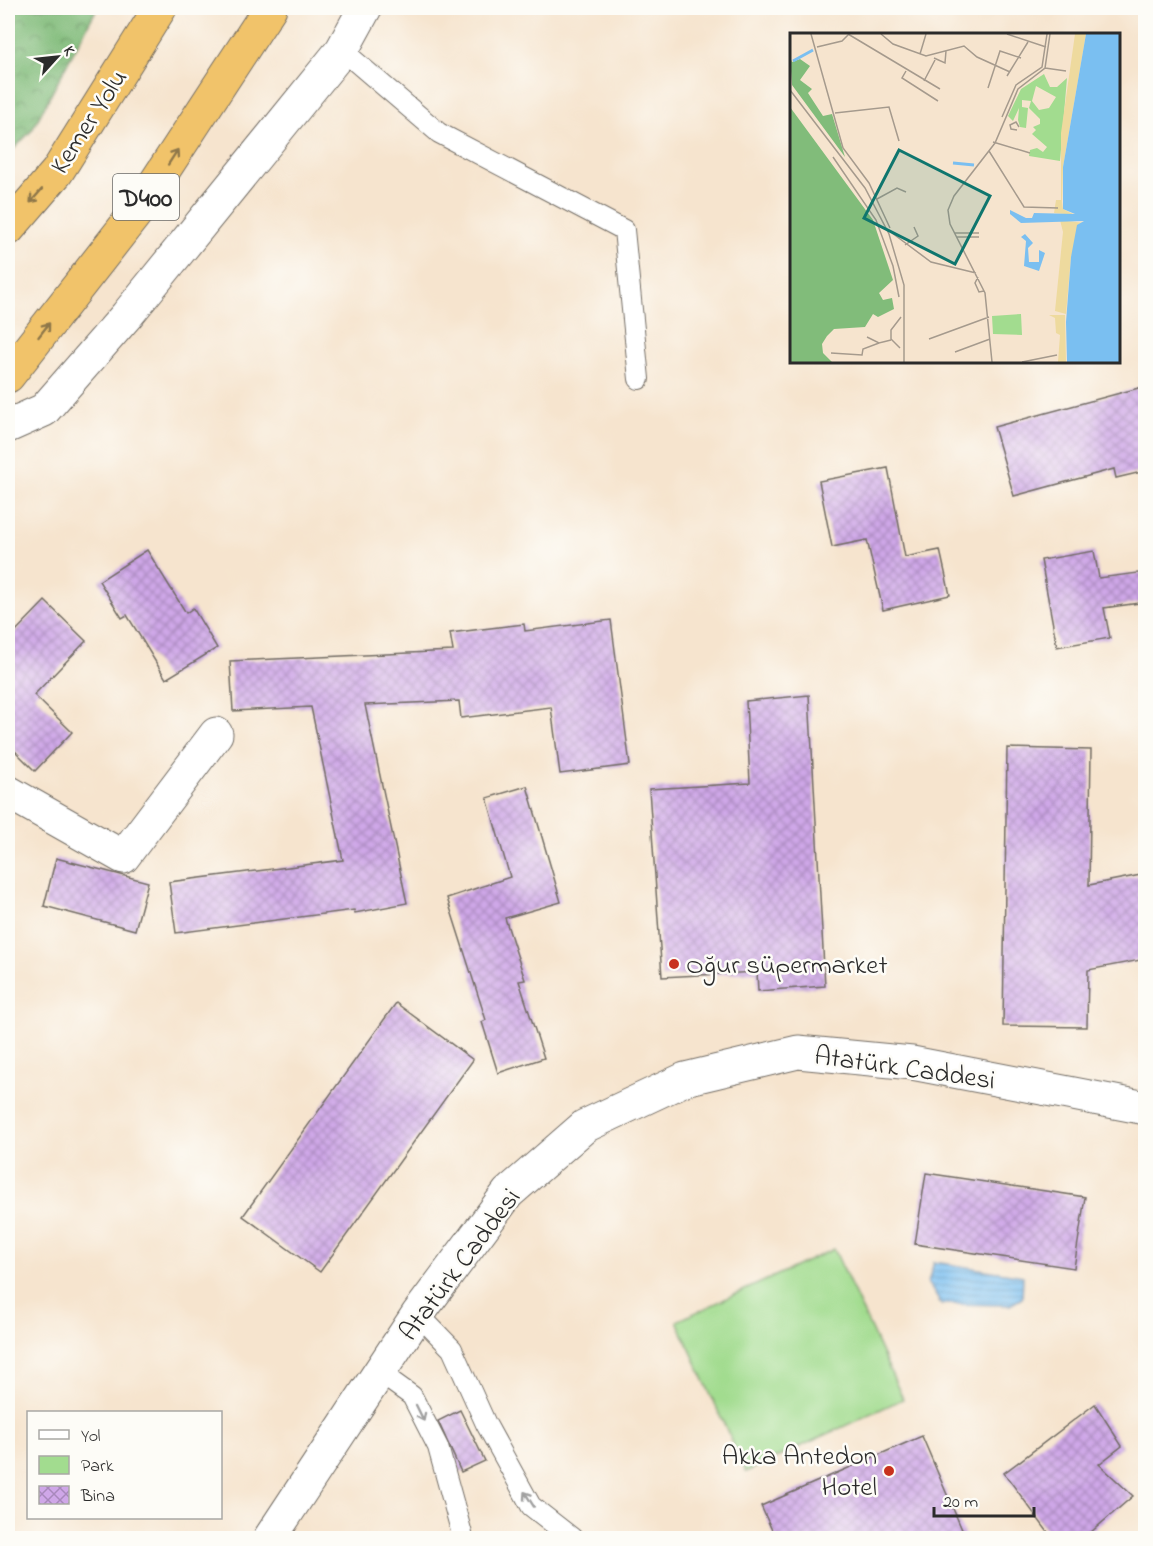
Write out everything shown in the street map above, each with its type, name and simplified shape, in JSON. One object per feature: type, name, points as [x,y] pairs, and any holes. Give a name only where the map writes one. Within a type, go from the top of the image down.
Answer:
[{"type":"highway","name":"Kemer Yolu","points":[[8,229],[57,172],[160,8]]},
{"type":"highway","name":"D400","points":[[8,376],[135,214],[270,8]]},
{"type":"street","points":[[8,451],[127,315],[342,50],[365,8]]},
{"type":"street","points":[[8,426],[45,410]]},
{"type":"street","points":[[8,792],[123,857],[216,734]]},
{"type":"street","name":"Atatürk Caddesi","points":[[270,1539],[418,1314],[508,1193],[585,1126],[685,1079],[798,1052],[912,1063],[1146,1108]]},
{"type":"lane","points":[[342,50],[439,133],[624,230],[639,379]]},
{"type":"lane","points":[[418,1314],[452,1349],[486,1424],[531,1506],[572,1539]]},
{"type":"lane","points":[[380,1372],[412,1396],[438,1448],[462,1534],[461,1539]]},
{"type":"green space","points":[[8,8],[97,8],[32,130],[8,155]]},
{"type":"green space","points":[[834,1249],[903,1399],[746,1472],[677,1321]]},
{"type":"water","points":[[934,1262],[1023,1276],[1022,1298],[1010,1305],[941,1304],[928,1283]]},
{"type":"building","points":[[1146,386],[1146,471],[1116,478],[1114,469],[1014,496],[994,427]]},
{"type":"building","points":[[888,468],[905,557],[940,550],[950,595],[883,610],[867,540],[832,547],[819,481]]},
{"type":"building","points":[[147,550],[186,613],[193,608],[217,648],[166,679],[127,615],[122,618],[99,581]]},
{"type":"building","points":[[1094,551],[1099,578],[1146,572],[1146,602],[1104,608],[1110,638],[1057,647],[1041,560]]},
{"type":"building","points":[[45,601],[86,641],[34,695],[72,732],[35,771],[8,744],[8,639]]},
{"type":"building","points":[[611,620],[630,765],[560,774],[551,707],[461,718],[459,701],[365,705],[407,903],[355,913],[354,910],[176,933],[169,882],[343,860],[311,707],[233,711],[230,661],[453,651],[450,633],[524,624],[525,631]]},
{"type":"building","points":[[809,695],[825,986],[758,991],[757,972],[662,977],[649,789],[750,783],[746,701]]},
{"type":"building","points":[[1007,748],[1091,750],[1089,885],[1146,874],[1146,959],[1088,970],[1087,1027],[1003,1026]]},
{"type":"building","points":[[527,786],[561,902],[505,918],[525,980],[519,981],[544,1058],[498,1073],[482,1022],[486,1020],[447,898],[510,877],[487,798]]},
{"type":"building","points":[[56,858],[148,882],[135,930],[44,906]]},
{"type":"building","points":[[396,1003],[473,1060],[320,1272],[243,1216]]},
{"type":"building","points":[[926,1173],[1085,1197],[1074,1268],[915,1244]]},
{"type":"building","points":[[1095,1404],[1122,1446],[1099,1464],[1133,1496],[1083,1539],[1053,1539],[1004,1473]]},
{"type":"building","points":[[460,1410],[485,1461],[461,1472],[438,1421]]},
{"type":"building","name":"Akka Antedon Hotel","points":[[922,1436],[966,1539],[776,1539],[761,1506]]},
{"type":"place","name":"Oğur süpermarket","points":[[674,964]]},
{"type":"place","name":"Akka Antedon Hotel","points":[[889,1471]]}]
